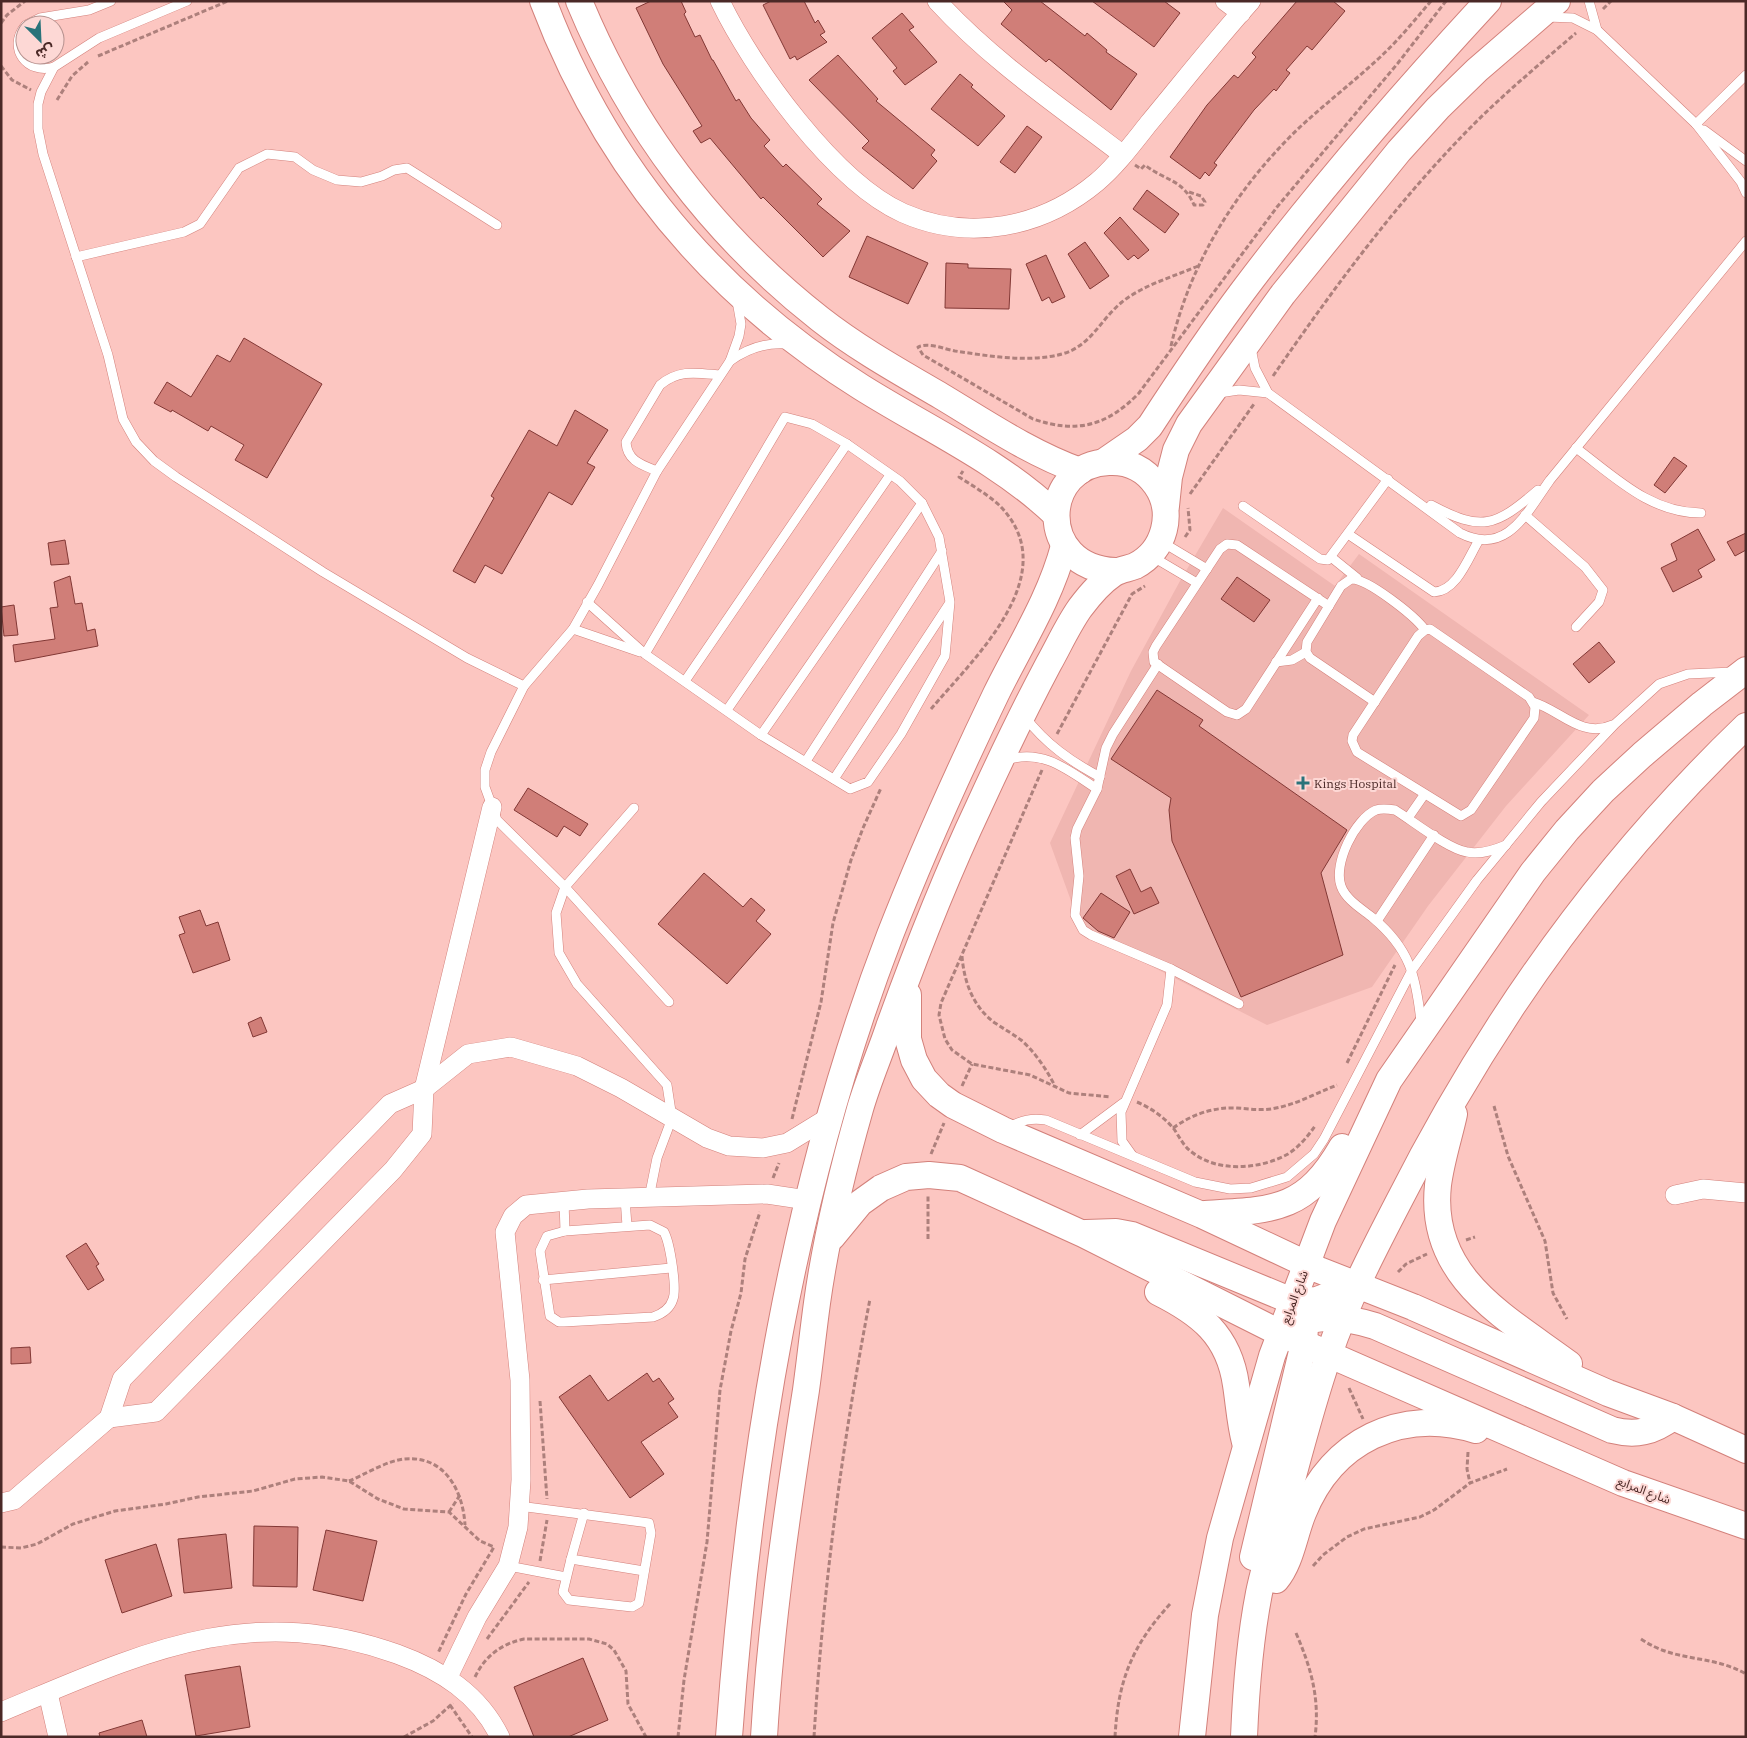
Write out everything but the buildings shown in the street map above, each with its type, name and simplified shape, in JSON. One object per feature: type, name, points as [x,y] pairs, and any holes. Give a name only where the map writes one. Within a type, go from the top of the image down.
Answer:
[{"type":"street","points":[[543,1],[557,39],[583,94],[614,146],[649,196],[688,243],[734,290],[799,345],[860,386],[1009,476],[1056,515]]},
{"type":"street","points":[[579,1],[607,62],[628,100],[675,173],[719,226],[768,276],[822,320],[879,359],[1032,451],[1080,471]]},
{"type":"street","points":[[720,1],[763,75],[802,125],[872,195],[902,213],[936,224],[971,229],[1014,224],[1040,218],[1070,202],[1098,181],[1123,155],[1246,7],[1225,1]]},
{"type":"street","points":[[937,1],[965,32],[998,60],[1123,155]]},
{"type":"street","points":[[1180,503],[1167,520],[1163,553],[1134,566],[1115,571],[1101,571],[1086,566],[1074,558],[1064,546],[1058,531],[1056,515],[1059,498],[1068,482],[1080,471],[1105,462],[1130,446],[1150,426],[1243,291],[1327,184],[1406,90],[1488,1]]},
{"type":"street","points":[[1180,503],[1169,477],[1176,450],[1189,424],[1283,294],[1398,151],[1477,70],[1557,1]]},
{"type":"street","points":[[1105,462],[1122,462],[1144,472],[1160,490],[1180,503]]},
{"type":"street","points":[[729,1737],[742,1590],[769,1397],[806,1200],[831,1116],[832,1106],[859,1020],[923,853],[998,690],[1050,590],[1064,546]]},
{"type":"street","points":[[764,1737],[778,1577],[817,1303],[828,1242],[861,1106],[909,970],[997,765],[1079,610],[1115,571]]},
{"type":"street","points":[[1202,1214],[1251,1212],[1273,1208],[1308,1191],[1324,1176],[1364,1109],[1389,1080],[1533,872],[1567,830],[1603,791],[1642,755],[1744,671]]},
{"type":"street","points":[[1259,1592],[1252,1570],[1253,1552],[1312,1314],[1356,1285],[1433,1133],[1460,1087],[1545,958],[1594,891],[1647,827],[1704,766],[1746,726]]},
{"type":"street","points":[[108,1418],[156,1412],[394,1170],[422,1134],[424,1089],[492,807]]},
{"type":"street","points":[[909,970],[908,1040],[914,1060],[924,1079],[939,1095],[953,1105],[1003,1130],[1202,1214],[1312,1267],[1323,1221],[1389,1080]]},
{"type":"street","points":[[1,1503],[14,1500],[108,1418],[122,1379],[390,1104],[424,1089],[468,1054],[511,1048],[577,1066],[620,1088],[707,1138],[729,1146],[763,1148],[799,1138],[831,1116]]},
{"type":"street","points":[[1460,1087],[1438,1184],[1440,1228],[1446,1247],[1469,1286],[1484,1301],[1608,1393]]},
{"type":"street","points":[[828,1242],[860,1203],[881,1188],[906,1177],[928,1175],[960,1178],[1083,1234],[1280,1333]]},
{"type":"street","points":[[1675,1195],[1703,1189],[1746,1193]]},
{"type":"street","points":[[448,1677],[477,1617],[508,1566],[516,1540],[519,1506],[520,1380],[505,1232],[512,1216],[526,1205],[564,1201],[767,1194],[806,1200]]},
{"type":"street","points":[[1083,1234],[1116,1232],[1132,1235],[1312,1314],[1375,1326],[1612,1430],[1628,1434],[1644,1433],[1660,1427],[1673,1418]]},
{"type":"street","points":[[1083,1234],[1124,1272],[1196,1313],[1219,1338],[1229,1354],[1233,1369],[1240,1421],[1246,1448]]},
{"type":"street","name":"شارع المرابع","points":[[1746,1450],[1673,1418],[1608,1393],[1413,1307],[1312,1267],[1312,1314],[1329,1353],[1623,1483],[1746,1526]]},
{"type":"street","points":[[1244,1737],[1259,1592],[1329,1353],[1312,1314]]},
{"type":"street","name":"شارع المرابع","points":[[1192,1737],[1205,1616],[1220,1538],[1280,1333],[1312,1314]]},
{"type":"street","points":[[1259,1592],[1277,1578],[1285,1566],[1306,1506],[1326,1472],[1343,1454],[1370,1436],[1408,1424],[1431,1422],[1465,1426],[1554,1453]]},
{"type":"street","points":[[1,1712],[108,1666],[150,1652],[192,1640],[264,1632],[321,1635],[350,1640],[377,1647],[448,1677],[490,1716],[500,1737]]},
{"type":"street","points":[[48,1692],[58,1737]]},
{"type":"lane","points":[[58,15],[88,10],[111,1]]},
{"type":"lane","points":[[31,65],[38,69],[54,67],[99,38],[188,1]]},
{"type":"lane","points":[[1589,1],[1597,30]]},
{"type":"lane","points":[[1538,18],[1562,16],[1597,30],[1696,124],[1746,161]]},
{"type":"lane","points":[[54,67],[41,92],[37,117],[40,142],[108,354],[123,419],[136,442],[154,461],[176,477],[365,597],[473,662],[524,686]]},
{"type":"lane","points":[[1696,124],[1746,75]]},
{"type":"lane","points":[[1696,124],[1741,182],[1746,193]]},
{"type":"lane","points":[[76,257],[184,232],[200,224],[239,168],[268,154],[295,157],[313,170],[338,180],[361,182],[394,170],[407,168],[497,225]]},
{"type":"lane","points":[[1250,340],[1256,368],[1265,391],[1407,492],[1460,533],[1479,540],[1488,540],[1507,534],[1525,514],[1550,480],[1746,241]]},
{"type":"lane","points":[[669,1002],[565,887],[508,833],[497,820],[485,787],[486,770],[490,752],[524,686],[573,629],[657,471],[730,361],[739,336],[741,324],[734,290]]},
{"type":"lane","points":[[730,361],[752,348],[764,345],[799,345]]},
{"type":"lane","points":[[657,471],[634,461],[626,449],[626,442],[660,385],[667,379],[685,372],[720,375]]},
{"type":"lane","points":[[1211,394],[1239,390],[1265,391]]},
{"type":"lane","points":[[587,602],[645,654],[761,735],[806,760],[850,789],[868,782],[901,734],[945,656],[950,602],[939,538],[922,503],[900,481],[847,444],[812,424],[785,417],[645,654]]},
{"type":"lane","points":[[685,681],[847,444]]},
{"type":"lane","points":[[1576,448],[1652,503],[1675,511],[1701,513]]},
{"type":"lane","points":[[727,710],[890,475]]},
{"type":"lane","points":[[1243,506],[1320,559],[1328,560],[1388,479]]},
{"type":"lane","points":[[1407,492],[1464,521],[1488,522],[1510,513],[1550,480]]},
{"type":"lane","points":[[761,735],[922,503]]},
{"type":"lane","points":[[1525,514],[1585,567],[1603,590],[1599,602],[1576,627]]},
{"type":"lane","points":[[1348,534],[1434,592],[1444,591],[1452,584],[1479,540]]},
{"type":"lane","points":[[1318,598],[1246,708],[1237,714],[1227,712],[1158,664],[1153,657],[1156,646],[1220,549],[1232,544],[1318,598],[1329,606]]},
{"type":"lane","points":[[806,760],[942,551]]},
{"type":"lane","points":[[1163,553],[1207,569]]},
{"type":"lane","points":[[1163,553],[1197,583]]},
{"type":"lane","points":[[1331,557],[1357,578],[1417,619],[1425,630]]},
{"type":"lane","points":[[1357,578],[1345,581],[1307,642],[1306,652],[1310,658],[1375,702]]},
{"type":"lane","points":[[834,780],[950,602]]},
{"type":"lane","points":[[573,629],[645,654]]},
{"type":"lane","points":[[1533,702],[1534,718],[1467,814],[1461,816],[1455,814],[1353,747],[1353,735],[1418,636],[1425,630],[1435,631],[1533,702],[1586,728],[1606,728],[1614,724]]},
{"type":"lane","points":[[1276,662],[1292,660],[1306,652]]},
{"type":"lane","points":[[1158,664],[1106,748],[1096,789],[1080,821],[1075,838],[1079,876],[1075,906],[1078,923],[1091,936],[1171,969],[1239,1004]]},
{"type":"lane","points":[[1003,1130],[1021,1121],[1033,1119],[1046,1120],[1080,1136],[1213,1187],[1251,1188],[1287,1177],[1314,1154],[1324,1139],[1412,970],[1477,880],[1541,802],[1614,724],[1646,694],[1673,678],[1688,674],[1744,671]]},
{"type":"lane","points":[[1023,714],[1050,746],[1072,762],[1100,777]]},
{"type":"lane","points":[[997,765],[1019,756],[1046,759],[1096,789]]},
{"type":"lane","points":[[1408,818],[1424,794]]},
{"type":"lane","points":[[634,808],[565,887],[556,912],[559,954],[577,984],[667,1085],[672,1118],[657,1158],[650,1198]]},
{"type":"lane","points":[[1422,1030],[1417,989],[1412,970],[1402,948],[1395,938],[1345,893],[1339,878],[1340,861],[1357,828],[1369,814],[1386,808],[1395,810],[1467,853],[1492,850],[1506,845]]},
{"type":"lane","points":[[1377,921],[1434,835]]},
{"type":"lane","points":[[1133,1156],[1122,1141],[1120,1132],[1125,1100],[1167,1005],[1171,969]]},
{"type":"lane","points":[[1080,1136],[1125,1100]]},
{"type":"lane","points":[[625,1198],[628,1226]]},
{"type":"lane","points":[[564,1201],[565,1231]]},
{"type":"lane","points":[[650,1225],[664,1232],[668,1242],[673,1299],[665,1311],[653,1317],[559,1322],[550,1316],[543,1280],[540,1251],[542,1241],[553,1233],[628,1226],[650,1225]]},
{"type":"lane","points":[[543,1280],[671,1268]]},
{"type":"lane","points":[[519,1506],[584,1513],[649,1523],[652,1533],[639,1603],[632,1607],[569,1600],[563,1592],[584,1513]]},
{"type":"lane","points":[[571,1559],[644,1570]]},
{"type":"lane","points":[[508,1566],[566,1577]]},
{"type":"path","points":[[1,23],[11,11],[25,1]]},
{"type":"path","points":[[57,100],[72,76],[95,57],[228,1]]},
{"type":"path","points":[[1171,349],[1181,307],[1198,266],[1237,201],[1277,151],[1322,107],[1379,58],[1431,1]]},
{"type":"path","points":[[1198,266],[1134,294],[1112,311],[1086,342],[1062,354],[1014,357],[955,351],[926,345],[918,347],[923,355],[1034,418],[1052,425],[1071,427],[1091,425],[1109,418],[1125,407],[1139,393],[1277,207],[1398,63],[1446,1]]},
{"type":"path","points":[[1050,746],[1132,594],[1152,582],[1163,553],[1190,530],[1180,503],[1265,391],[1392,215],[1474,124],[1586,24]]},
{"type":"path","points":[[1,66],[12,80],[21,86],[41,92]]},
{"type":"path","points":[[1123,155],[1141,169],[1145,165],[1178,183],[1189,192],[1201,196],[1204,198],[1203,205],[1194,205],[1189,192]]},
{"type":"path","points":[[1046,759],[941,1003],[939,1015],[941,1028],[948,1044],[961,1058],[972,1064],[1016,1070],[1044,1080],[1056,1088],[1084,1095],[1125,1100],[1152,1109],[1173,1128],[1184,1145],[1204,1160],[1229,1167],[1242,1167],[1269,1161],[1288,1154],[1297,1147],[1318,1120]]},
{"type":"path","points":[[1345,1068],[1402,948]]},
{"type":"path","points":[[962,956],[963,971],[974,999],[994,1022],[1031,1050],[1041,1061],[1056,1088]]},
{"type":"path","points":[[928,1239],[928,1175],[932,1150],[972,1064]]},
{"type":"path","points":[[1332,1094],[1341,1077]]},
{"type":"path","points":[[1173,1128],[1197,1114],[1210,1110],[1224,1108],[1274,1109],[1291,1105],[1336,1085]]},
{"type":"path","points":[[1494,1106],[1502,1139],[1545,1241],[1553,1293],[1567,1320]]},
{"type":"path","points":[[814,1737],[820,1648],[833,1519],[845,1436],[870,1299]]},
{"type":"path","points":[[1468,1452],[1467,1469],[1470,1483]]},
{"type":"path","points":[[349,1481],[393,1462],[411,1459],[439,1469],[454,1484],[460,1495],[465,1526]]},
{"type":"path","points":[[1313,1566],[1323,1555],[1347,1537],[1364,1529],[1427,1514],[1470,1483],[1508,1469]]},
{"type":"path","points":[[1,1547],[21,1548],[38,1544],[85,1519],[115,1511],[166,1504],[198,1497],[253,1491],[295,1479],[322,1477],[349,1481],[391,1505],[404,1509],[449,1512],[480,1541],[494,1547],[466,1594],[430,1669]]},
{"type":"path","points":[[449,1512],[460,1495]]},
{"type":"path","points":[[1115,1737],[1117,1704],[1129,1664],[1148,1628],[1170,1604]]},
{"type":"path","points":[[1296,1633],[1310,1666],[1315,1686],[1316,1737]]},
{"type":"path","points":[[404,1737],[433,1721],[450,1705],[468,1695],[481,1665],[492,1653],[512,1642],[524,1639],[598,1641],[614,1650],[624,1664],[626,1671],[628,1704],[646,1737]]},
{"type":"path","points":[[1641,1639],[1669,1654],[1722,1664],[1746,1674]]},
{"type":"path","points":[[450,1705],[472,1737]]},
{"type":"shaded area","name":"Kings Hospital","points":[[1223,508],[1335,586],[1359,554],[1589,715],[1506,806],[1428,906],[1372,987],[1267,1025],[1082,931],[1050,843],[1131,671],[1180,581]]},
{"type":"place","name":"Kings Hospital","points":[[1303,783]]}]
